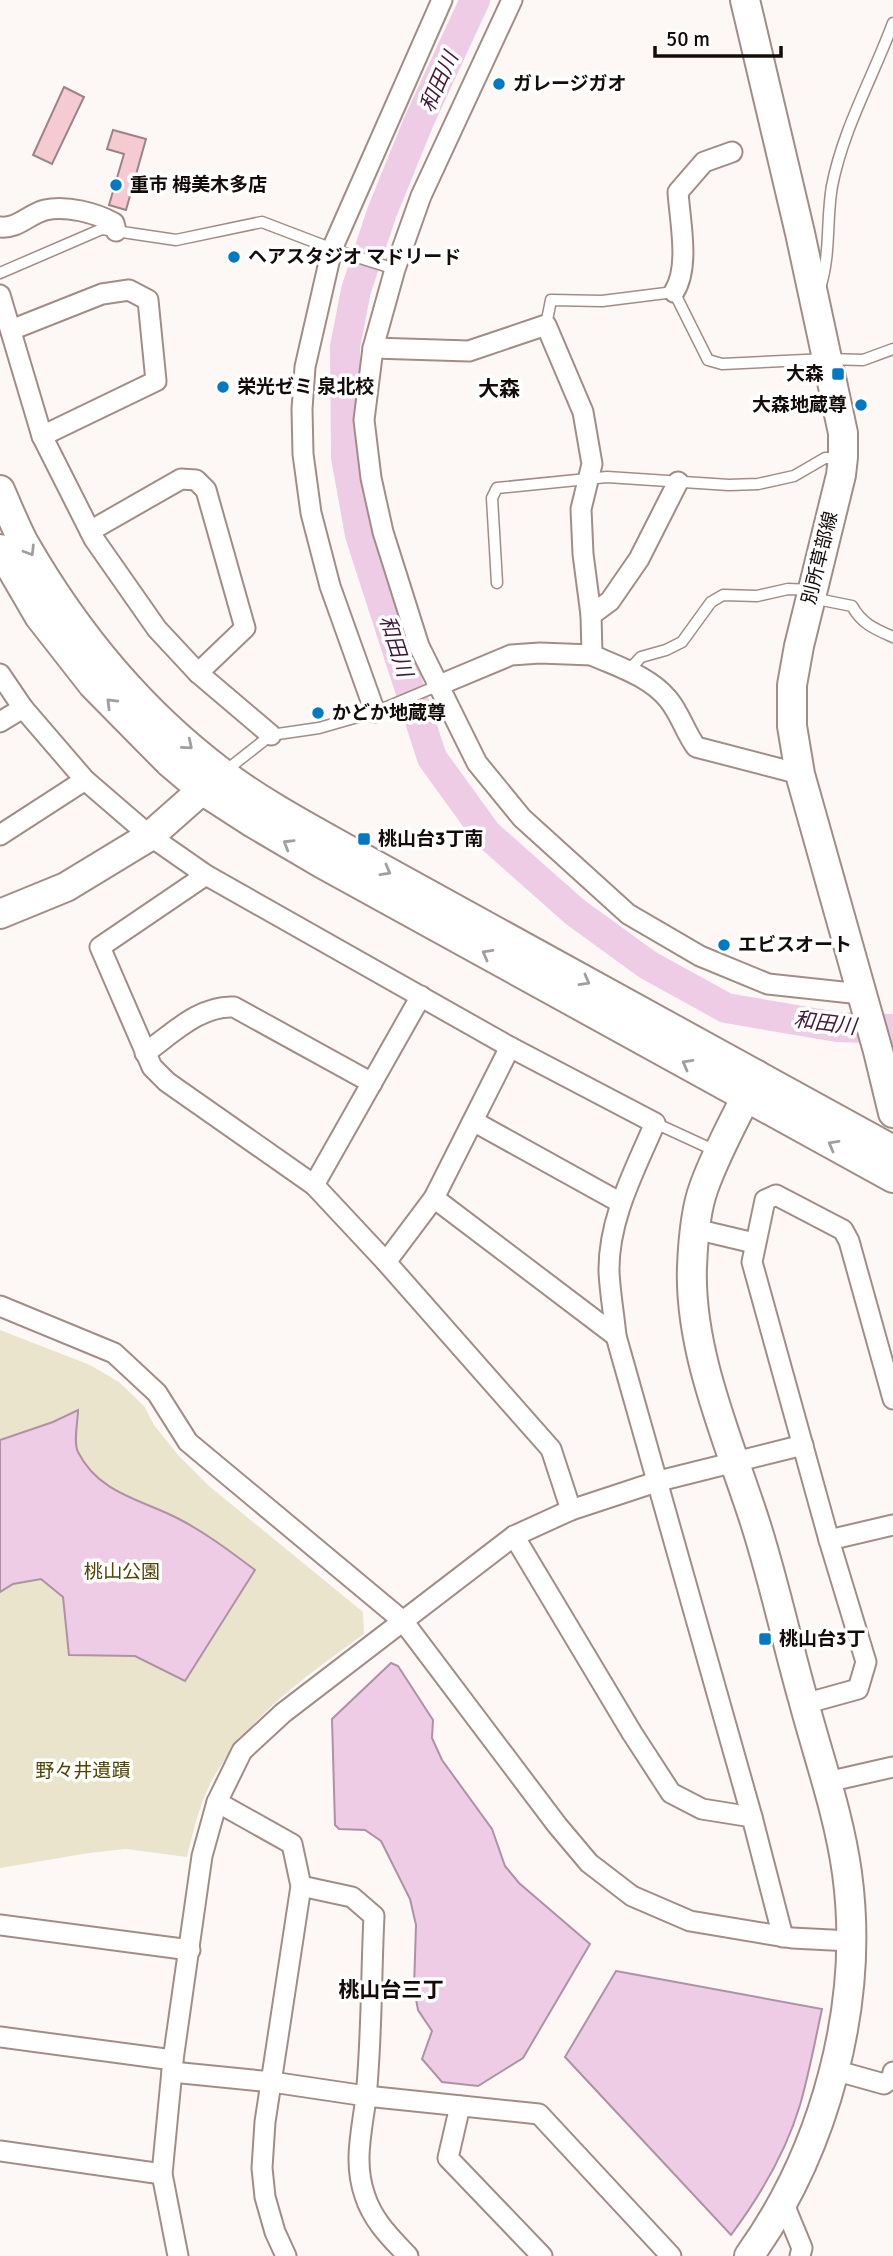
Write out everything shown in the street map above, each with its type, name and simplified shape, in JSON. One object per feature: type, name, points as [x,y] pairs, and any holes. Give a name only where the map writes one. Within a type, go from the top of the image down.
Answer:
[{"type":"street","points":[[378,711],[330,586],[311,513],[303,454],[305,367],[335,250],[442,0]]},
{"type":"street","points":[[512,0],[421,195],[393,268],[373,348],[364,420],[370,478],[383,532],[419,646],[477,763],[522,818],[628,914],[700,956],[768,984],[862,999]]},
{"type":"street","name":"別所草部線","points":[[744,0],[800,233],[843,433],[844,457],[792,684],[792,726],[800,775],[878,1051],[893,1114]]},
{"type":"street","points":[[674,292],[681,281],[683,264],[678,192],[704,162],[732,152]]},
{"type":"street","points":[[0,228],[8,228],[44,210],[64,209],[103,217],[114,223],[116,231]]},
{"type":"street","points":[[10,330],[102,293],[129,290],[148,300],[156,382],[43,436]]},
{"type":"street","points":[[0,295],[43,436],[90,531],[158,629],[198,673],[271,735]]},
{"type":"street","points":[[373,348],[469,351],[546,325],[583,412],[592,464],[581,509],[592,655]]},
{"type":"street","points":[[90,531],[181,479],[196,480],[206,490],[245,628],[198,673]]},
{"type":"street","points":[[591,615],[610,601],[639,559],[678,482]]},
{"type":"street","points":[[0,490],[24,542],[85,638],[126,687],[185,743],[212,781]]},
{"type":"street","points":[[0,549],[39,616],[93,685],[169,762],[291,818],[357,855],[752,1086],[893,1178]]},
{"type":"street","points":[[437,686],[512,655],[592,655],[651,682],[670,700],[696,747],[800,775]]},
{"type":"street","points":[[0,674],[23,708],[85,780],[150,836],[206,875],[510,1047],[655,1123],[621,1203],[613,1234],[609,1270],[616,1336],[659,1481],[783,1937]]},
{"type":"street","points":[[0,723],[23,708]]},
{"type":"street","points":[[0,835],[85,780]]},
{"type":"street","points":[[0,914],[66,887],[150,836],[212,781]]},
{"type":"street","points":[[206,875],[100,947],[152,1066],[167,1082],[314,1185],[386,1262],[551,1449],[571,1510]]},
{"type":"street","points":[[314,1185],[421,996]]},
{"type":"street","points":[[145,1053],[202,1013],[220,1006],[234,1007],[372,1083]]},
{"type":"street","points":[[386,1262],[434,1198],[510,1047]]},
{"type":"street","points":[[752,1086],[893,1150]]},
{"type":"street","points":[[749,2256],[768,2230],[783,2202],[811,2146],[824,2110],[845,2017],[851,1941],[847,1873],[827,1782],[758,1530],[711,1392],[692,1300],[695,1229],[702,1190],[752,1086]]},
{"type":"street","points":[[472,1121],[621,1203]]},
{"type":"street","points":[[804,1704],[858,1689],[866,1662],[829,1540],[752,1262],[765,1200],[776,1195],[843,1230],[849,1241],[893,1399]]},
{"type":"street","points":[[434,1198],[616,1336]]},
{"type":"street","points":[[695,1229],[754,1243]]},
{"type":"street","points":[[0,1306],[114,1353],[157,1393],[188,1442],[403,1621],[508,1763],[589,1863],[632,1896],[690,1921],[783,1937],[851,1941]]},
{"type":"street","points":[[178,2256],[162,2174],[173,2066],[202,1856],[217,1802],[242,1751],[284,1713],[514,1536],[571,1510],[659,1481],[803,1446]]},
{"type":"street","points":[[829,1540],[893,1525]]},
{"type":"street","points":[[514,1536],[632,1734],[671,1793],[702,1809],[752,1817]]},
{"type":"street","points":[[827,1782],[893,1767]]},
{"type":"street","points":[[217,1802],[292,1844],[301,1886],[265,2122],[262,2168],[265,2197],[275,2232],[286,2256]]},
{"type":"street","points":[[301,1886],[352,1897],[374,1916],[366,2096],[358,2150],[358,2172],[374,2218],[408,2256]]},
{"type":"street","points":[[0,1925],[190,1950]]},
{"type":"street","points":[[0,2037],[366,2096],[539,2114],[664,2254]]},
{"type":"street","points":[[834,2070],[890,2085]]},
{"type":"street","points":[[460,2106],[448,2158],[542,2256]]},
{"type":"street","points":[[0,2151],[162,2174]]},
{"type":"street","points":[[783,2202],[802,2248],[800,2256]]},
{"type":"lane","points":[[815,305],[826,269],[832,186],[848,133],[893,23]]},
{"type":"lane","points":[[0,273],[102,229],[176,240],[262,222],[335,250],[393,268]]},
{"type":"lane","points":[[546,325],[551,300],[601,301],[674,292],[708,360],[722,364],[863,360],[893,349]]},
{"type":"lane","points":[[497,583],[492,498],[497,488],[588,477],[758,484],[794,476],[825,458],[844,457]]},
{"type":"lane","points":[[628,672],[641,657],[682,642],[711,602],[723,595],[757,596],[788,589],[811,594],[852,606],[858,617],[869,626],[893,637]]},
{"type":"lane","points":[[212,781],[271,735],[319,728],[378,711],[437,686]]},
{"type":"lane","points":[[655,1123],[718,1153]]},
{"type":"green space","name":"桃山公園","points":[[0,1330],[90,1365],[119,1382],[144,1406],[154,1425],[179,1456],[209,1486],[363,1612],[364,1634],[278,1700],[240,1739],[224,1761],[203,1802],[187,1857],[126,1849],[0,1868]]},
{"type":"shaded area","points":[[78,1410],[78,1452],[98,1478],[123,1494],[189,1524],[255,1570],[185,1681],[135,1656],[69,1655],[63,1597],[41,1579],[13,1584],[0,1592],[0,1440],[53,1422]]},
{"type":"shaded area","points":[[391,1663],[398,1666],[433,1720],[432,1738],[442,1760],[492,1829],[505,1866],[519,1883],[590,1944],[523,2058],[478,2086],[442,2082],[422,2059],[432,2031],[418,2010],[414,1988],[416,1925],[410,1899],[381,1841],[365,1830],[339,1829],[335,1825],[332,1719]]},
{"type":"shaded area","points":[[616,1971],[822,2009],[803,2093],[787,2140],[762,2189],[731,2235],[565,2057]]},
{"type":"building","points":[[64,87],[84,97],[52,164],[33,155]]},
{"type":"building","points":[[113,130],[146,139],[126,210],[109,205],[124,154],[107,149]]},
{"type":"waterway","name":"和田川","points":[[475,0],[419,121],[382,212],[356,290],[345,347],[346,457],[360,535],[432,758],[487,834],[575,912],[648,965],[726,1008],[837,1027],[893,1029]]},
{"type":"place","name":"ガレージガオ","points":[[499,84]]},
{"type":"place","name":"重市 栂美木多店","points":[[116,185]]},
{"type":"place","name":"ヘアスタジオ マドリード","points":[[234,257]]},
{"type":"place","name":"大森","points":[[838,374]]},
{"type":"place","name":"栄光ゼミ 泉北校","points":[[223,387]]},
{"type":"place","name":"大森地蔵尊","points":[[861,405]]},
{"type":"place","name":"かどか地蔵尊","points":[[318,713]]},
{"type":"place","name":"桃山台3丁南","points":[[364,839]]},
{"type":"place","name":"エビスオート","points":[[724,945]]},
{"type":"place","name":"桃山台3丁","points":[[765,1639]]},
{"type":"district","name":"大森","points":[[499,389]]},
{"type":"district","name":"桃山台三丁","points":[[391,1990]]},
{"type":"park label","name":"野々井遺蹟","points":[[83,1771]]}]
